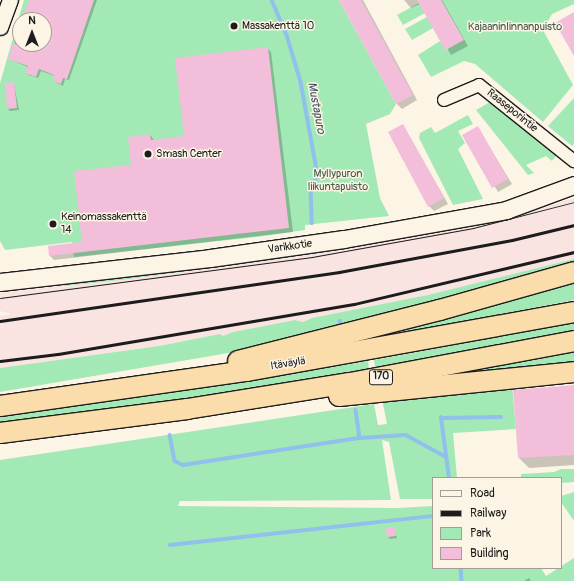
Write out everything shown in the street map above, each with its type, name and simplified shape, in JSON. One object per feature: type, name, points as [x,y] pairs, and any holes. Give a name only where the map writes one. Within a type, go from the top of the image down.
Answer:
[{"type":"highway","points":[[135,387],[440,310],[574,272]]},
{"type":"highway","name":"Itäväylä","points":[[0,406],[346,355],[574,312]]},
{"type":"highway","name":"170","points":[[0,433],[187,409],[350,382],[574,341]]},
{"type":"highway","points":[[187,409],[353,395],[574,372]]},
{"type":"main road","name":"Varikkotie","points":[[0,282],[210,258],[350,238],[506,210],[574,185]]},
{"type":"street","points":[[0,27],[10,0]]},
{"type":"street","name":"Raaseporintie","points":[[444,100],[479,85],[574,161]]},
{"type":"shaded area","points":[[574,198],[574,259],[441,292],[367,309],[312,318],[303,322],[295,320],[233,332],[223,337],[220,334],[159,346],[0,368],[0,316],[12,314],[0,311],[0,293],[280,259],[454,229],[521,214]]},
{"type":"green space","name":"Smash Center","points":[[24,0],[339,0],[396,104],[390,114],[366,124],[380,198],[389,216],[305,225],[305,230],[257,237],[74,257],[72,242],[5,250],[0,241],[0,83],[12,42],[12,52],[52,52],[52,12],[21,12]]},
{"type":"green space","name":"Kajaaninlinnanpuisto","points":[[441,0],[574,0],[574,4],[552,14],[543,30],[573,85],[543,122],[475,64],[464,61],[431,77],[418,55],[440,41],[446,50],[463,40]]},
{"type":"green space","points":[[419,3],[425,13],[403,25],[397,15]]},
{"type":"green space","points":[[427,17],[433,28],[412,40],[405,29]]},
{"type":"green space","points":[[574,98],[574,144],[572,146],[548,126]]},
{"type":"green space","points":[[490,102],[556,156],[552,161],[546,156],[526,165],[534,173],[528,175],[476,110]]},
{"type":"green space","points":[[468,115],[473,124],[458,131],[465,143],[458,149],[483,199],[453,205],[419,138],[420,133],[431,127],[435,133]]},
{"type":"green space","points":[[312,251],[312,253],[280,259],[63,286],[63,281]]},
{"type":"green space","points":[[574,259],[574,266],[246,350],[0,392],[0,368],[159,346],[220,334],[223,336],[233,332],[295,320],[303,322],[312,318],[428,295]]},
{"type":"green space","points":[[574,277],[574,300],[329,347]]},
{"type":"green space","points":[[574,323],[574,331],[375,368],[374,360]]},
{"type":"green space","points":[[574,352],[574,366],[440,376],[530,361]]},
{"type":"green space","points":[[368,361],[369,369],[347,373],[186,399],[0,424],[0,417],[183,391]]},
{"type":"green space","points":[[512,385],[516,429],[453,433],[457,477],[432,477],[432,499],[400,499],[389,442],[382,440],[391,500],[180,501],[178,506],[397,508],[432,506],[432,569],[542,569],[546,576],[557,569],[562,569],[562,566],[574,558],[574,581],[0,581],[0,460],[374,404],[378,425],[387,424],[382,399]]},
{"type":"green space","points":[[561,469],[574,469],[574,482],[562,483],[562,477],[521,477],[521,474],[554,472]]},
{"type":"green space","points":[[574,492],[574,521],[562,503],[562,496]]},
{"type":"building","points":[[29,0],[94,0],[67,79],[63,78],[61,84],[53,81],[54,75],[39,69],[36,77],[25,73],[28,66],[8,59],[12,47],[12,52],[52,52],[52,12],[25,12]]},
{"type":"building","points":[[339,0],[361,0],[413,95],[396,104]]},
{"type":"building","points":[[417,0],[441,0],[464,40],[445,50]]},
{"type":"building","points":[[574,12],[574,56],[555,23]]},
{"type":"building","points":[[268,47],[289,228],[49,256],[48,246],[82,242],[74,171],[131,165],[128,137],[150,134],[151,140],[184,136],[175,58]]},
{"type":"building","points":[[14,82],[17,108],[7,109],[5,83]]},
{"type":"building","points":[[403,124],[444,198],[428,207],[388,132]]},
{"type":"building","points":[[478,126],[508,179],[492,188],[462,135]]},
{"type":"building","points":[[574,385],[574,455],[518,458],[513,390]]},
{"type":"building","points":[[395,527],[396,536],[387,537],[386,528]]},
{"type":"waterway","name":"Mustapuro","points":[[272,0],[287,35],[301,82],[318,176],[311,189],[312,223]]},
{"type":"waterway","name":"Mustapuro","points":[[356,410],[360,438],[406,435],[446,457]]},
{"type":"waterway","points":[[449,477],[441,418],[501,417]]},
{"type":"waterway","points":[[170,435],[175,461],[183,465],[360,438]]},
{"type":"waterway","points":[[170,545],[432,516]]},
{"type":"waterway","name":"Mustapuro","points":[[461,569],[462,581]]},
{"type":"tram line","points":[[0,298],[312,257],[473,228],[574,202]]},
{"type":"railway","points":[[0,321],[339,272],[512,240],[574,225]]},
{"type":"railway","points":[[0,361],[58,354],[354,304],[574,252]]},
{"type":"place","name":"Massakenttä 10","points":[[234,26]]},
{"type":"place","name":"Smash Center","points":[[148,154]]},
{"type":"place","name":"Keinomassakenttä 14","points":[[53,224]]},
{"type":"park label","name":"Myllypuron liikuntapuisto","points":[[338,181]]}]
